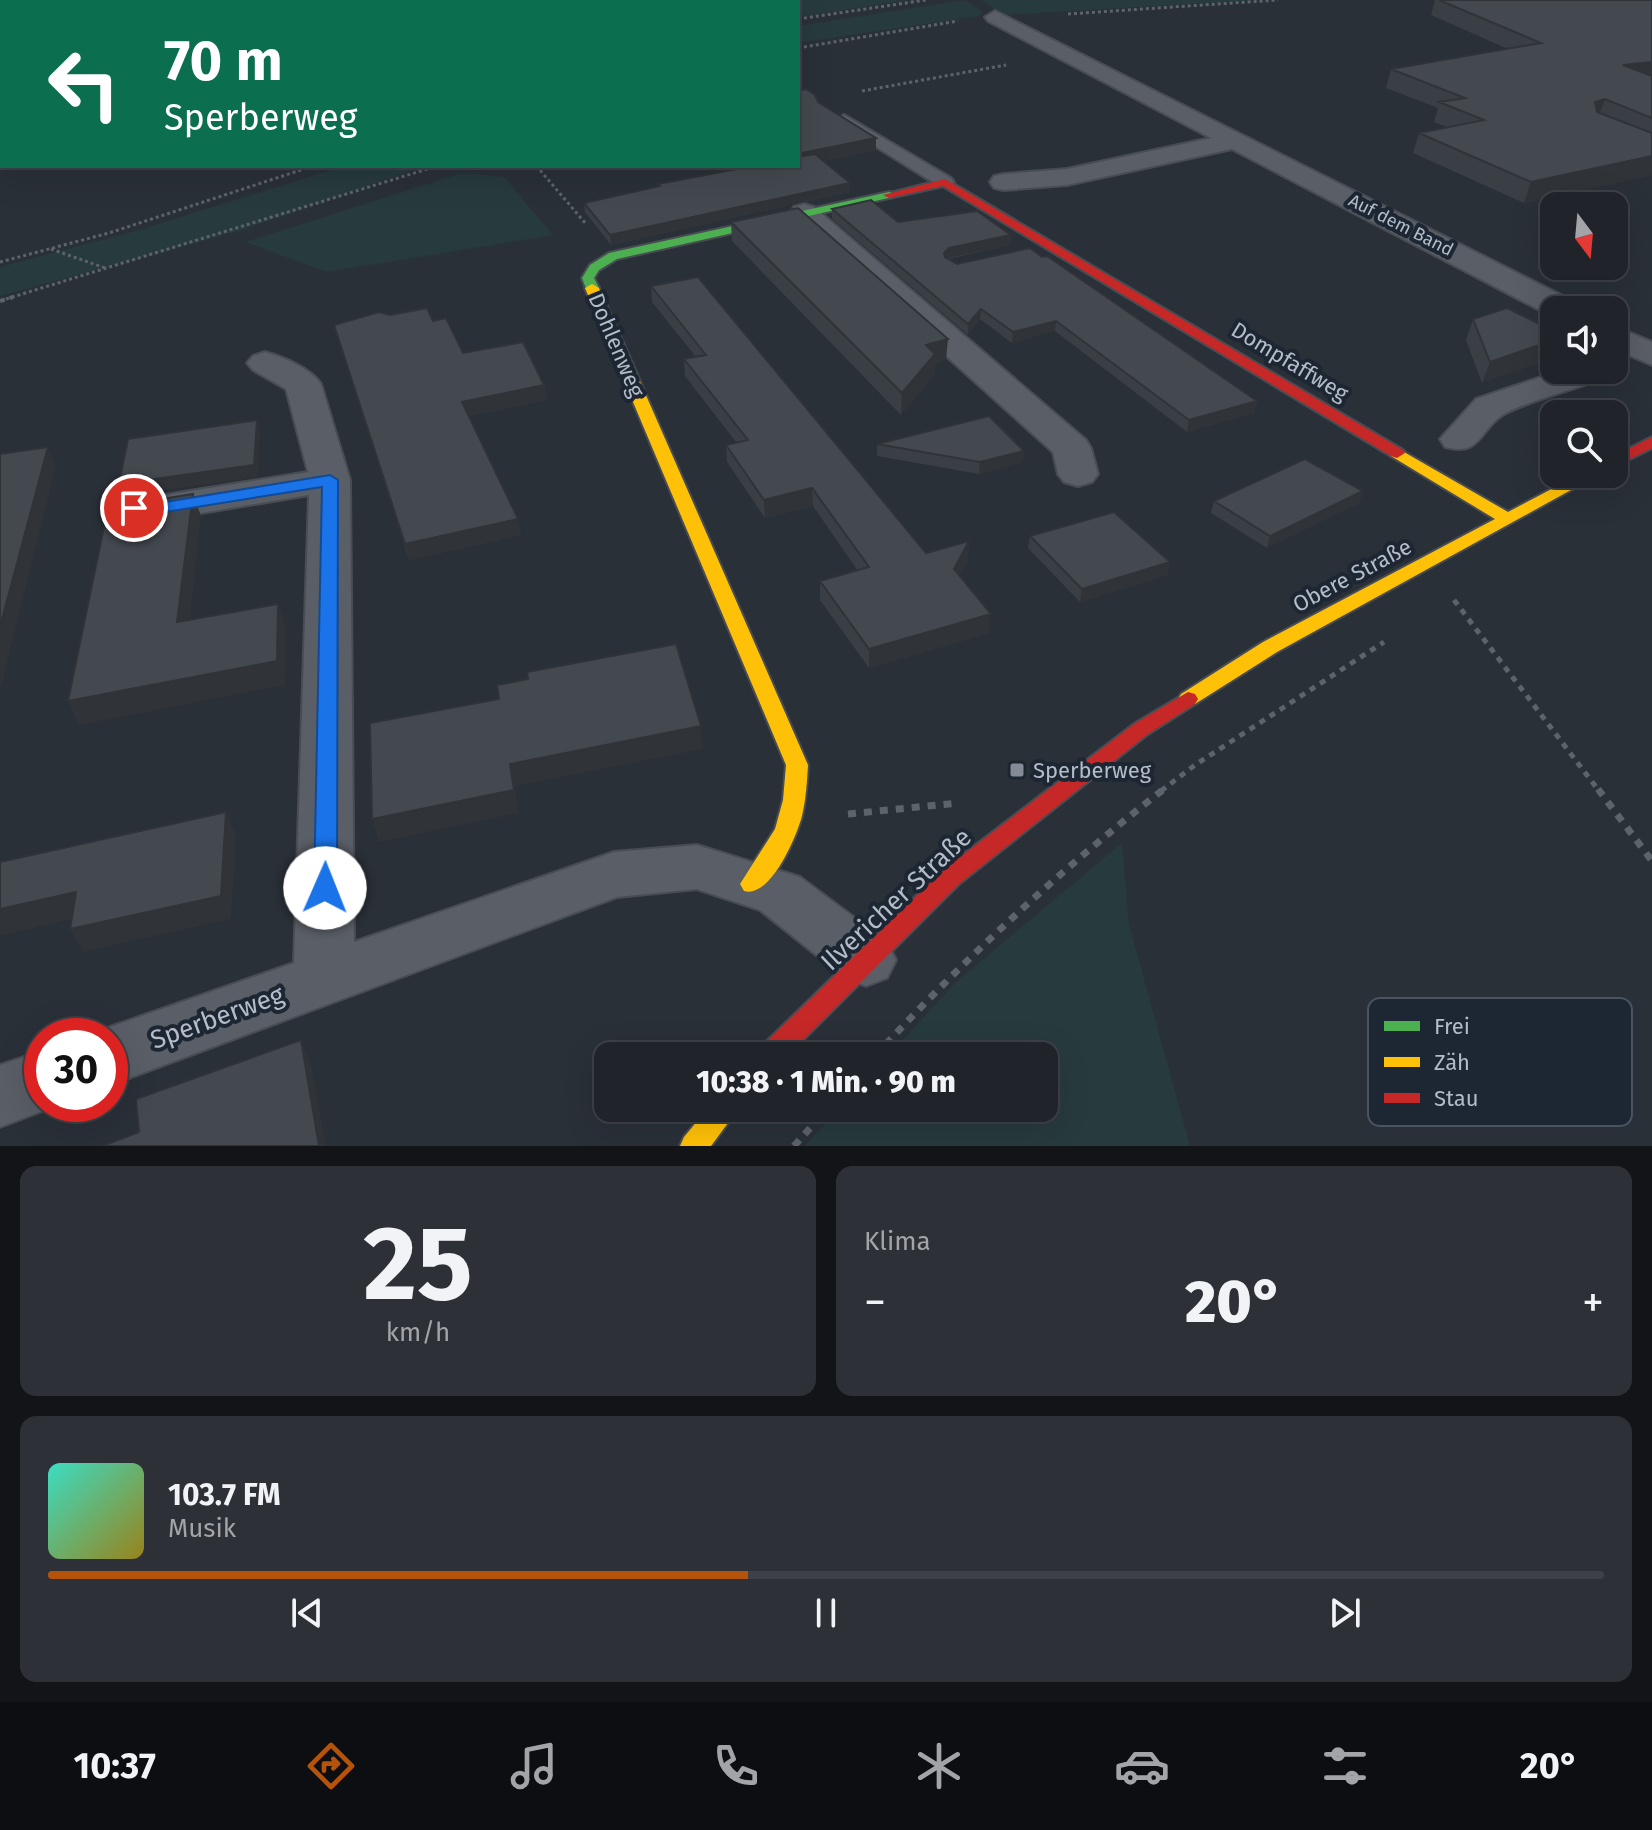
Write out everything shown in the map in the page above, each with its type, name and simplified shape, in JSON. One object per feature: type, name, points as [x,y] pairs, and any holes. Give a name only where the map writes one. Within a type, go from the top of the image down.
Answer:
[{"type":"street","name":"Auf dem Band","points":[[995,17],[1540,297]]},
{"type":"street","points":[[1004,182],[1067,177],[1237,140]]},
{"type":"street","points":[[613,256],[945,182]]},
{"type":"street","name":"Dompfaffweg","points":[[945,182],[1507,519]]},
{"type":"street","points":[[804,213],[1072,448],[1078,474]]},
{"type":"street","name":"Dohlenweg","points":[[613,256],[594,268],[588,278],[797,765],[797,801],[782,848],[752,884]]},
{"type":"street","points":[[1628,343],[1649,354]]},
{"type":"street","points":[[1628,360],[1649,354]]},
{"type":"street","points":[[265,363],[303,384],[330,480],[324,978]]},
{"type":"street","points":[[1459,439],[1489,407],[1556,384]]},
{"type":"street","points":[[1628,455],[1652,442]]},
{"type":"street","points":[[134,508],[159,508],[330,480]]},
{"type":"street","name":"Obere Straße","points":[[1141,729],[1270,647],[1566,488]]},
{"type":"street","name":"Ilvericher Straße","points":[[783,1042],[951,877],[1141,729]]},
{"type":"street","name":"Sperberweg","points":[[128,1049],[614,875],[697,867],[780,893],[866,960]]},
{"type":"street","points":[[0,1096],[24,1087]]},
{"type":"street","points":[[694,1146],[714,1122]]},
{"type":"lane","points":[[825,108],[945,182]]},
{"type":"lane","points":[[1018,252],[1049,245]]},
{"type":"path","points":[[800,19],[926,0]]},
{"type":"path","points":[[800,48],[924,25],[995,17],[1278,0]]},
{"type":"path","points":[[858,92],[1066,55]]},
{"type":"path","points":[[0,262],[182,210],[307,168]]},
{"type":"path","points":[[0,301],[431,168]]},
{"type":"path","points":[[532,168],[539,169],[613,256]]},
{"type":"path","points":[[50,249],[106,269]]},
{"type":"path","points":[[1408,572],[1454,599],[1652,861]]},
{"type":"path","points":[[1440,608],[1467,592]]},
{"type":"path","points":[[888,1042],[923,1004],[1104,836],[1195,765],[1387,640]]},
{"type":"path","points":[[792,820],[962,803]]},
{"type":"path","points":[[794,1146],[815,1122]]},
{"type":"green space","points":[[800,0],[909,0],[800,17]]},
{"type":"green space","points":[[965,0],[983,12],[978,16],[800,43],[800,26]]},
{"type":"green space","points":[[981,0],[1259,0],[1003,15]]},
{"type":"green space","points":[[338,168],[419,168],[242,230],[0,296],[0,267],[143,229]]},
{"type":"green space","points":[[462,173],[504,177],[553,235],[327,272],[245,242]]},
{"type":"green space","points":[[1122,843],[1129,924],[1190,1146],[805,1146],[827,1122],[1058,1122],[1058,1042],[901,1042],[956,982]]},
{"type":"building","points":[[1439,0],[1652,0],[1652,62],[1623,65],[1652,76],[1652,118],[1605,99],[1595,102],[1597,112],[1652,133],[1652,156],[1531,182],[1419,133],[1484,120],[1439,102],[1465,98],[1391,69],[1541,43]]},
{"type":"building","points":[[806,89],[815,95],[818,102],[876,138],[802,153],[800,90]]},
{"type":"building","points":[[815,154],[850,183],[610,235],[584,203],[660,186],[658,184],[742,168],[800,168],[800,157]]},
{"type":"building","points":[[871,200],[898,222],[977,211],[1011,235],[949,248],[944,253],[945,257],[957,264],[1030,248],[1042,257],[1047,256],[1257,401],[1189,420],[1056,321],[1013,332],[981,309],[968,324],[832,209]]},
{"type":"building","points":[[798,208],[948,339],[926,345],[935,354],[902,393],[731,222]]},
{"type":"building","points":[[698,277],[926,553],[969,541],[954,569],[991,614],[869,649],[820,581],[869,567],[812,488],[764,500],[726,445],[748,440],[684,359],[706,355],[651,286]]},
{"type":"building","points":[[427,308],[433,321],[446,318],[463,353],[523,342],[544,385],[462,402],[518,519],[405,544],[334,325],[379,312],[390,315]]},
{"type":"building","points":[[1507,308],[1540,324],[1540,345],[1490,362],[1473,319]]},
{"type":"building","points":[[989,416],[1024,451],[980,462],[877,444]]},
{"type":"building","points":[[257,420],[254,465],[119,484],[128,439]]},
{"type":"building","points":[[48,447],[0,627],[0,454]]},
{"type":"building","points":[[1305,459],[1363,491],[1270,536],[1214,501]]},
{"type":"building","points":[[193,494],[177,622],[278,604],[277,661],[68,701],[110,498],[150,501]]},
{"type":"building","points":[[1114,512],[1170,562],[1082,589],[1030,536]]},
{"type":"building","points":[[676,644],[701,726],[510,764],[514,790],[372,819],[370,723],[499,699],[497,685],[528,679],[527,672]]},
{"type":"building","points":[[226,812],[221,896],[70,929],[76,892],[0,909],[0,862]]},
{"type":"building","points":[[301,1040],[319,1146],[102,1146],[139,1132],[136,1099]]},
{"type":"traffic: fast","points":[[592,288],[588,278],[594,268],[613,256],[889,195]]},
{"type":"traffic: slow","points":[[592,288],[797,765],[794,800],[786,829],[773,856],[752,884]]},
{"type":"traffic: slow","points":[[1397,453],[1507,519]]},
{"type":"traffic: slow","points":[[1188,699],[1270,647],[1566,488]]},
{"type":"traffic: slow","points":[[694,1146],[714,1122]]},
{"type":"traffic: jam","points":[[889,195],[945,182],[1397,453]]},
{"type":"traffic: jam","points":[[1628,455],[1652,442]]},
{"type":"traffic: jam","points":[[783,1042],[951,877],[1141,729],[1188,699]]},
{"type":"place","name":"Sperberweg","points":[[1017,770]]},
{"type":"route","points":[[134,508],[159,508],[330,480],[325,888]]}]
